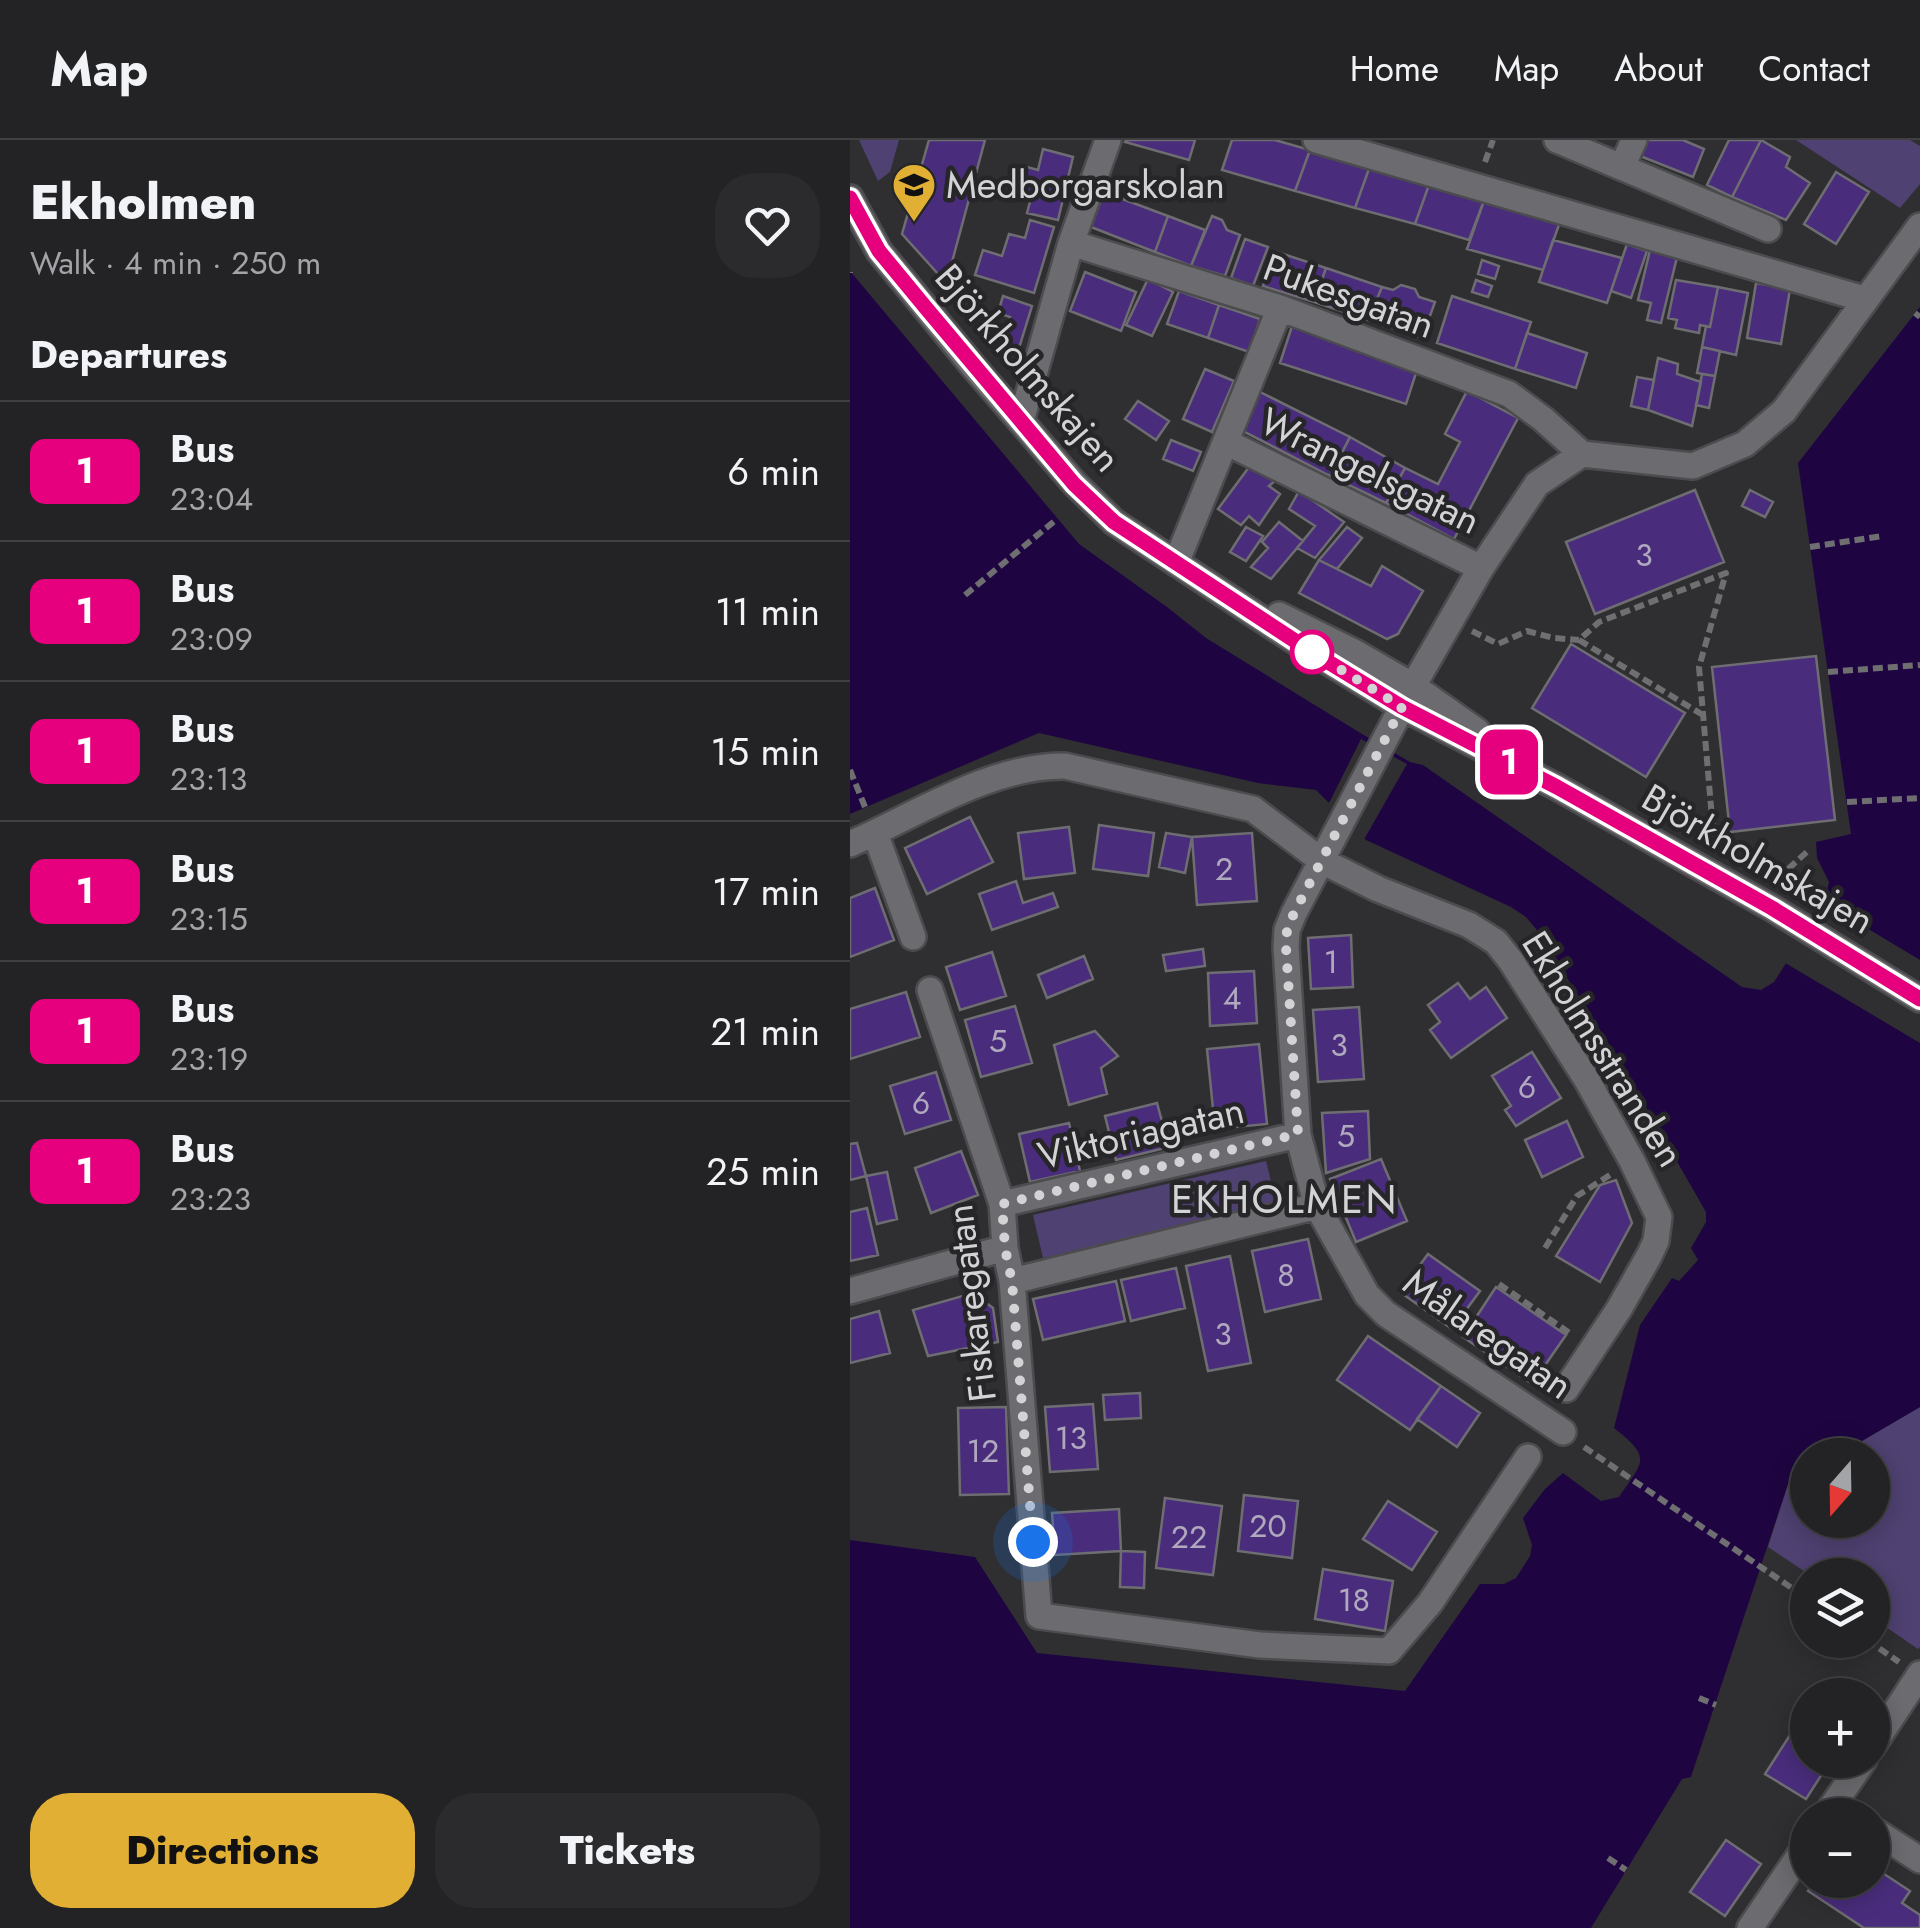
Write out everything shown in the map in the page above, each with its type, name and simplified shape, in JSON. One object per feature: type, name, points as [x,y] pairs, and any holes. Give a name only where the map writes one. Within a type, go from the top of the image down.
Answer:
[{"type":"street","points":[[1021,420],[1072,242],[1108,140]]},
{"type":"street","points":[[1316,140],[1864,299]]},
{"type":"street","points":[[1556,140],[1768,229]]},
{"type":"street","points":[[1622,168],[1634,140]]},
{"type":"street","name":"Björkholmskajen","points":[[850,198],[879,251],[1074,484],[1114,522],[1312,652],[1408,697],[1557,787],[1772,908],[1920,999]]},
{"type":"street","points":[[1582,454],[1693,466],[1745,444],[1784,411],[1920,226]]},
{"type":"street","name":"Pukesgatan","points":[[1072,242],[1280,308],[1509,394],[1582,454]]},
{"type":"street","points":[[1176,564],[1280,308]]},
{"type":"street","name":"Wrangelsgatan","points":[[1226,442],[1482,568]]},
{"type":"street","name":"Målaregatan","points":[[1563,1432],[1386,1314],[1367,1296],[1316,1206],[1298,1134],[1286,947],[1294,913],[1408,697],[1482,568],[1537,484],[1582,454]]},
{"type":"street","name":"Ekholmsstranden","points":[[850,844],[967,789],[1042,766],[1065,766],[1252,809],[1322,861],[1378,889],[1470,925],[1496,942],[1587,1080],[1659,1217],[1656,1241],[1619,1309],[1566,1388]]},
{"type":"street","points":[[875,833],[913,937]]},
{"type":"street","name":"Fiskaregatan","points":[[930,990],[1002,1204],[1039,1616],[1260,1646],[1389,1651],[1430,1603],[1528,1457]]},
{"type":"street","name":"Viktoriagatan","points":[[1002,1204],[1298,1134]]},
{"type":"street","points":[[1012,1282],[1316,1206]]},
{"type":"street","points":[[850,1291],[1005,1248]]},
{"type":"street","points":[[1890,1720],[1920,1674]]},
{"type":"street","points":[[1890,1841],[1920,1860]]},
{"type":"street","points":[[1750,1928],[1790,1869]]},
{"type":"path","points":[[965,596],[1057,520]]},
{"type":"path","points":[[1810,547],[1882,536]]},
{"type":"path","points":[[1578,640],[1598,622],[1726,574],[1699,668],[1714,830],[1692,863]]},
{"type":"path","points":[[1498,644],[1527,631],[1578,640],[1703,715]]},
{"type":"path","points":[[1828,672],[1920,665]]},
{"type":"path","points":[[850,770],[866,807]]},
{"type":"path","points":[[1847,802],[1920,798]]},
{"type":"path","points":[[1775,881],[1809,850]]},
{"type":"path","points":[[1546,1248],[1578,1196],[1632,1161]]},
{"type":"path","points":[[1498,1284],[1592,1349]]},
{"type":"path","points":[[1614,1467],[1790,1588]]},
{"type":"path","points":[[1700,1698],[1716,1705]]},
{"type":"path","points":[[1608,1858],[1626,1870]]},
{"type":"shaded area","points":[[859,140],[899,140],[890,172],[878,181]]},
{"type":"shaded area","points":[[1796,140],[1910,140],[1920,146],[1920,184],[1900,208]]},
{"type":"shaded area","points":[[850,271],[1079,544],[1206,638],[1362,734],[1410,762],[1423,765],[1742,987],[1761,990],[1774,982],[1824,904],[1829,882],[1817,858],[1816,842],[1851,834],[1798,463],[1920,307],[1920,1407],[1867,1438],[1790,1438],[1790,1483],[1691,1777],[1682,1779],[1591,1928],[850,1928],[850,1540],[975,1557],[1037,1653],[1405,1691],[1480,1584],[1504,1584],[1516,1578],[1532,1545],[1523,1518],[1545,1489],[1563,1473],[1601,1501],[1619,1497],[1634,1475],[1639,1453],[1614,1428],[1640,1325],[1672,1278],[1679,1281],[1698,1260],[1691,1248],[1706,1222],[1706,1212],[1617,1057],[1526,917],[1366,840],[1316,790],[1258,783],[1039,733],[850,814]]},
{"type":"shaded area","points":[[1266,1161],[1277,1205],[1043,1258],[1033,1215]]},
{"type":"shaded area","points":[[1920,1407],[1918,1649],[1890,1630],[1890,1558],[1790,1558],[1790,1562],[1768,1547],[1790,1483],[1790,1538],[1890,1538],[1890,1438],[1867,1438]]},
{"type":"pier","points":[[1361,739],[1407,764],[1362,843],[1327,807]]},
{"type":"pier","points":[[1820,900],[1920,960],[1920,1043],[1782,961]]},
{"type":"building","points":[[929,140],[985,140],[952,262],[939,275],[902,234]]},
{"type":"building","points":[[1126,140],[1195,140],[1189,160]]},
{"type":"building","points":[[1232,140],[1275,140],[1310,150],[1295,191],[1222,170]]},
{"type":"building","points":[[1646,140],[1683,140],[1704,149],[1693,177],[1640,156]]},
{"type":"building","points":[[1729,140],[1761,140],[1732,197],[1707,185]]},
{"type":"building","points":[[1761,140],[1790,157],[1786,167],[1810,183],[1786,220],[1732,197]]},
{"type":"building","points":[[1043,149],[1073,157],[1058,220],[1027,213],[1032,194],[1018,191],[1023,166],[1038,170]]},
{"type":"building","points":[[1310,150],[1370,166],[1355,208],[1295,191]]},
{"type":"building","points":[[1370,166],[1430,182],[1415,224],[1355,208]]},
{"type":"building","points":[[1836,172],[1869,192],[1836,244],[1804,224]]},
{"type":"building","points":[[1430,182],[1485,198],[1469,240],[1415,224]]},
{"type":"building","points":[[1104,192],[1168,216],[1155,252],[1091,227]]},
{"type":"building","points":[[1485,198],[1561,219],[1543,270],[1467,249]]},
{"type":"building","points":[[1168,216],[1205,230],[1191,266],[1155,252]]},
{"type":"building","points":[[1212,216],[1222,220],[1227,230],[1240,235],[1225,276],[1191,266]]},
{"type":"building","points":[[1030,220],[1054,227],[1034,293],[975,275],[983,250],[1002,256],[1009,234],[1025,238]]},
{"type":"building","points":[[1245,239],[1268,247],[1253,286],[1231,278]]},
{"type":"building","points":[[1553,240],[1622,258],[1607,303],[1539,282]]},
{"type":"building","points":[[1627,244],[1647,251],[1631,298],[1611,291]]},
{"type":"building","points":[[1651,246],[1678,253],[1661,323],[1647,320],[1651,303],[1638,300]]},
{"type":"building","points":[[1274,251],[1326,268],[1314,302],[1263,286]]},
{"type":"building","points":[[1482,260],[1499,266],[1495,279],[1478,274]]},
{"type":"building","points":[[1326,268],[1382,287],[1368,320],[1314,302]]},
{"type":"building","points":[[1085,272],[1136,292],[1121,331],[1070,311]]},
{"type":"building","points":[[1148,279],[1173,292],[1152,336],[1126,325]]},
{"type":"building","points":[[1476,280],[1492,286],[1488,297],[1472,292]]},
{"type":"building","points":[[1676,280],[1718,287],[1710,327],[1700,325],[1699,333],[1675,328],[1677,320],[1668,318]]},
{"type":"building","points":[[1756,283],[1790,289],[1781,344],[1747,338]]},
{"type":"building","points":[[1401,285],[1435,302],[1422,338],[1368,320],[1382,287],[1393,290]]},
{"type":"building","points":[[1718,287],[1748,293],[1736,355],[1702,347]]},
{"type":"building","points":[[1179,291],[1219,305],[1208,338],[1167,324]]},
{"type":"building","points":[[1003,296],[1032,306],[1019,348],[1001,343],[1010,317],[998,313]]},
{"type":"building","points":[[1452,296],[1531,322],[1515,369],[1437,343]]},
{"type":"building","points":[[1219,305],[1260,319],[1249,352],[1208,338]]},
{"type":"building","points":[[1292,326],[1418,367],[1406,404],[1280,363]]},
{"type":"building","points":[[1527,333],[1587,353],[1576,388],[1515,369]]},
{"type":"building","points":[[1702,347],[1720,351],[1715,376],[1697,373]]},
{"type":"building","points":[[1658,358],[1678,364],[1677,374],[1701,382],[1692,426],[1648,410]]},
{"type":"building","points":[[1205,369],[1234,381],[1212,432],[1183,419]]},
{"type":"building","points":[[1702,374],[1715,376],[1709,408],[1696,405]]},
{"type":"building","points":[[1637,377],[1654,380],[1648,410],[1631,406]]},
{"type":"building","points":[[1467,391],[1518,418],[1454,539],[1386,503],[1405,468],[1438,484],[1460,442],[1445,434]]},
{"type":"building","points":[[1260,392],[1350,437],[1330,476],[1241,430]]},
{"type":"building","points":[[1138,401],[1169,421],[1156,440],[1125,419]]},
{"type":"building","points":[[1350,437],[1405,468],[1386,503],[1330,476]]},
{"type":"building","points":[[1171,440],[1201,452],[1193,471],[1163,459]]},
{"type":"building","points":[[1252,463],[1276,480],[1269,486],[1280,494],[1259,525],[1249,516],[1241,525],[1218,509]]},
{"type":"building","points":[[1695,490],[1724,562],[1595,614],[1566,542]]},
{"type":"building","points":[[1750,490],[1773,502],[1765,517],[1742,506]]},
{"type":"building","points":[[1299,491],[1344,522],[1315,558],[1297,548],[1315,526],[1289,509]]},
{"type":"building","points":[[1279,522],[1303,541],[1271,579],[1251,567],[1268,548],[1262,542]]},
{"type":"building","points":[[1246,527],[1263,536],[1246,561],[1230,552]]},
{"type":"building","points":[[1347,527],[1362,538],[1337,569],[1319,560]]},
{"type":"building","points":[[1319,560],[1371,586],[1382,566],[1423,591],[1398,634],[1387,639],[1299,593]]},
{"type":"building","points":[[1571,644],[1685,713],[1646,777],[1532,708]]},
{"type":"building","points":[[1816,656],[1835,820],[1730,832],[1712,667]]},
{"type":"building","points":[[970,817],[993,862],[927,894],[905,848]]},
{"type":"building","points":[[1099,825],[1154,833],[1148,876],[1093,869]]},
{"type":"building","points":[[1069,827],[1075,873],[1024,879],[1018,833]]},
{"type":"building","points":[[1166,833],[1192,837],[1185,873],[1159,867]]},
{"type":"building","points":[[1252,833],[1257,901],[1197,905],[1192,837]]},
{"type":"building","points":[[1016,881],[1023,903],[1053,893],[1058,907],[992,930],[979,894]]},
{"type":"building","points":[[875,888],[894,940],[850,957],[850,898]]},
{"type":"building","points":[[1351,935],[1353,987],[1311,989],[1308,938]]},
{"type":"building","points":[[1203,949],[1205,966],[1166,971],[1163,955]]},
{"type":"building","points":[[992,952],[1006,996],[960,1010],[946,967]]},
{"type":"building","points":[[1084,956],[1093,979],[1047,998],[1038,975]]},
{"type":"building","points":[[1254,971],[1257,1023],[1210,1026],[1208,973]]},
{"type":"building","points":[[1458,983],[1470,999],[1486,987],[1507,1018],[1451,1058],[1430,1030],[1440,1022],[1428,1005]]},
{"type":"building","points":[[906,992],[920,1037],[850,1059],[850,1009]]},
{"type":"building","points":[[1015,1006],[1032,1063],[981,1077],[965,1020]]},
{"type":"building","points":[[1359,1007],[1364,1079],[1318,1082],[1313,1010]]},
{"type":"building","points":[[1095,1031],[1118,1056],[1101,1068],[1107,1094],[1069,1105],[1054,1045]]},
{"type":"building","points":[[1259,1044],[1267,1124],[1215,1129],[1207,1049]]},
{"type":"building","points":[[1532,1052],[1561,1098],[1516,1126],[1505,1110],[1511,1106],[1492,1076]]},
{"type":"building","points":[[936,1072],[951,1120],[905,1134],[890,1086]]},
{"type":"building","points":[[1157,1103],[1169,1147],[1116,1160],[1105,1116]]},
{"type":"building","points":[[1368,1111],[1370,1159],[1326,1173],[1322,1113]]},
{"type":"building","points":[[1567,1121],[1583,1157],[1542,1177],[1525,1140]]},
{"type":"building","points":[[1069,1123],[1080,1171],[1030,1182],[1019,1134]]},
{"type":"building","points":[[857,1143],[866,1176],[850,1180],[850,1144]]},
{"type":"building","points":[[961,1151],[978,1195],[931,1213],[915,1168]]},
{"type":"building","points":[[1381,1159],[1407,1221],[1356,1242],[1330,1179]]},
{"type":"building","points":[[887,1172],[897,1219],[877,1224],[866,1176]]},
{"type":"building","points":[[1616,1180],[1632,1223],[1600,1282],[1556,1256],[1600,1185]]},
{"type":"building","points":[[867,1208],[878,1255],[850,1261],[850,1212]]},
{"type":"building","points":[[1308,1239],[1321,1299],[1265,1312],[1252,1251]]},
{"type":"building","points":[[1428,1254],[1480,1291],[1452,1329],[1400,1292]]},
{"type":"building","points":[[1230,1256],[1251,1363],[1208,1371],[1186,1266]]},
{"type":"building","points":[[1176,1268],[1185,1308],[1131,1321],[1121,1280]]},
{"type":"building","points":[[1116,1281],[1125,1321],[1043,1340],[1033,1299]]},
{"type":"building","points":[[1496,1287],[1566,1335],[1532,1384],[1463,1337]]},
{"type":"building","points":[[973,1293],[993,1308],[998,1342],[928,1356],[913,1310]]},
{"type":"building","points":[[879,1311],[890,1353],[850,1363],[850,1319]]},
{"type":"building","points":[[1368,1336],[1441,1386],[1410,1430],[1337,1380]]},
{"type":"building","points":[[1441,1386],[1480,1413],[1457,1447],[1417,1419]]},
{"type":"building","points":[[1140,1393],[1141,1418],[1105,1420],[1103,1395]]},
{"type":"building","points":[[1093,1404],[1098,1469],[1050,1472],[1045,1407]]},
{"type":"building","points":[[1006,1407],[1009,1494],[960,1495],[958,1408]]},
{"type":"building","points":[[1244,1495],[1298,1501],[1292,1558],[1238,1551]]},
{"type":"building","points":[[1165,1498],[1222,1506],[1213,1575],[1156,1568]]},
{"type":"building","points":[[1388,1501],[1437,1532],[1412,1570],[1363,1539]]},
{"type":"building","points":[[1119,1509],[1121,1551],[1055,1555],[1052,1513]]},
{"type":"building","points":[[1121,1551],[1145,1552],[1144,1588],[1120,1587]]},
{"type":"building","points":[[1323,1569],[1393,1581],[1385,1631],[1315,1619]]},
{"type":"building","points":[[1790,1735],[1790,1778],[1819,1778],[1804,1798],[1765,1774]]},
{"type":"building","points":[[1726,1840],[1761,1864],[1725,1916],[1690,1892]]},
{"type":"building","points":[[1890,1878],[1910,1891],[1902,1903],[1920,1915],[1920,1928],[1864,1928],[1819,1898],[1890,1898]]},
{"type":"bus line","name":"1","points":[[850,198],[879,251],[1074,484],[1114,522],[1402,707],[1557,787],[1772,908],[1920,999]]},
{"type":"place","name":"Medborgarskolan","points":[[914,223]]},
{"type":"district","name":"EKHOLMEN","points":[[1285,1199]]},
{"type":"route","points":[[1033,1542],[1002,1204],[1298,1134],[1287,930],[1402,707],[1312,652]]}]
